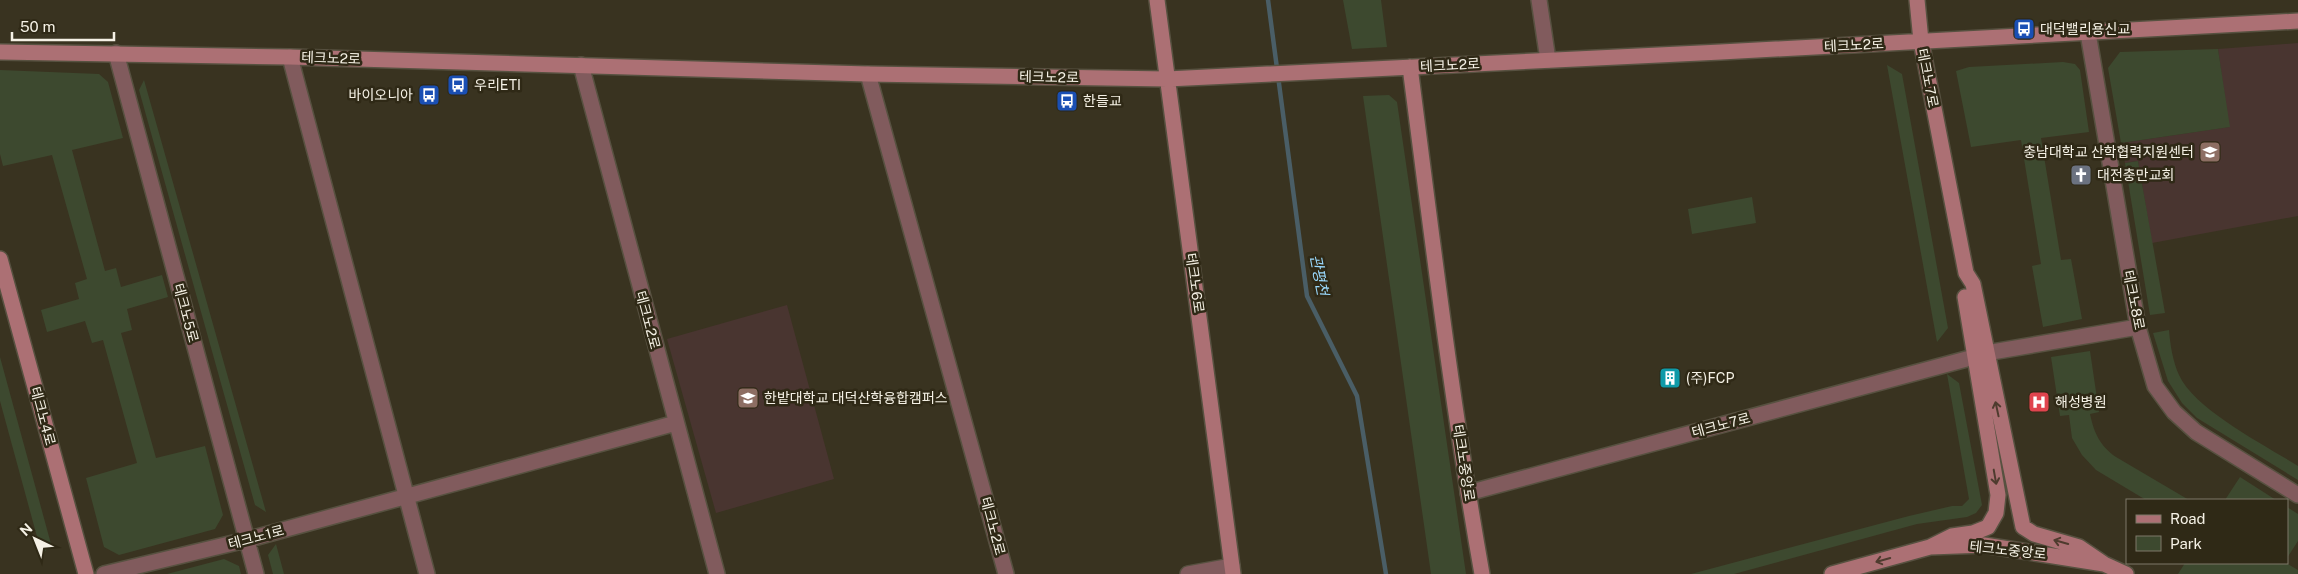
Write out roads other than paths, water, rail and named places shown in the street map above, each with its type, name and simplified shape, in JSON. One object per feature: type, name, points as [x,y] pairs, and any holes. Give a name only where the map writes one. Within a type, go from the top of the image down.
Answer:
[{"type":"main road","name":"테크노6로","points":[[1157,0],[1233,570]]},
{"type":"main road","name":"테크노7로","points":[[1917,0],[1921,41],[1966,273],[1972,284],[1998,495],[1996,513],[1988,527],[1973,533],[1952,536],[1930,547]]},
{"type":"main road","name":"테크노2로","points":[[0,52],[290,57],[868,74],[1167,79],[2298,21]]},
{"type":"main road","name":"테크노2로","points":[[1410,67],[1448,352]]},
{"type":"main road","name":"테크노4로","points":[[0,259],[86,574]]},
{"type":"main road","name":"테크노중앙로","points":[[1448,352],[1468,493],[1482,574]]},
{"type":"main road","name":"테크노7로","points":[[1980,355],[2023,527],[2034,534],[2079,547],[2104,564]]},
{"type":"main road","name":"테크노중앙로","points":[[1832,574],[1930,547],[1984,545],[2104,564],[2126,574]]},
{"type":"street","points":[[1539,0],[1548,60]]},
{"type":"street","name":"테크노8로","points":[[2088,33],[2138,326],[2156,386],[2174,412],[2196,432],[2298,494]]},
{"type":"street","name":"테크노5로","points":[[116,53],[256,574]]},
{"type":"street","name":"테크노2로","points":[[290,57],[406,497]]},
{"type":"street","name":"테크노2로","points":[[581,65],[717,574]]},
{"type":"street","name":"테크노2로","points":[[868,74],[1006,574]]},
{"type":"street","points":[[1980,355],[2138,326]]},
{"type":"street","name":"테크노7로","points":[[1468,493],[1980,355]]},
{"type":"street","name":"테크노1로","points":[[104,574],[246,540],[676,423]]},
{"type":"street","points":[[406,497],[427,574]]},
{"type":"street","name":"테크노6로","points":[[1188,574],[1233,570]]},
{"type":"waterway","name":"관평천","points":[[1268,0],[1307,296],[1357,396],[1386,574]]},
{"type":"place","name":"대덕밸리용신교","points":[[2024,29]]},
{"type":"place","name":"우리ETI","points":[[458,85]]},
{"type":"place","name":"바이오니아","points":[[429,95]]},
{"type":"place","name":"한들교","points":[[1067,101]]},
{"type":"place","name":"충남대학교 산학협력지원센터","points":[[2210,152]]},
{"type":"place","name":"대전충만교회","points":[[2081,175]]},
{"type":"place","name":"(주)FCP","points":[[1670,378]]},
{"type":"place","name":"한밭대학교 대덕산학융합캠퍼스","points":[[748,398]]},
{"type":"place","name":"해성병원","points":[[2039,402]]}]
